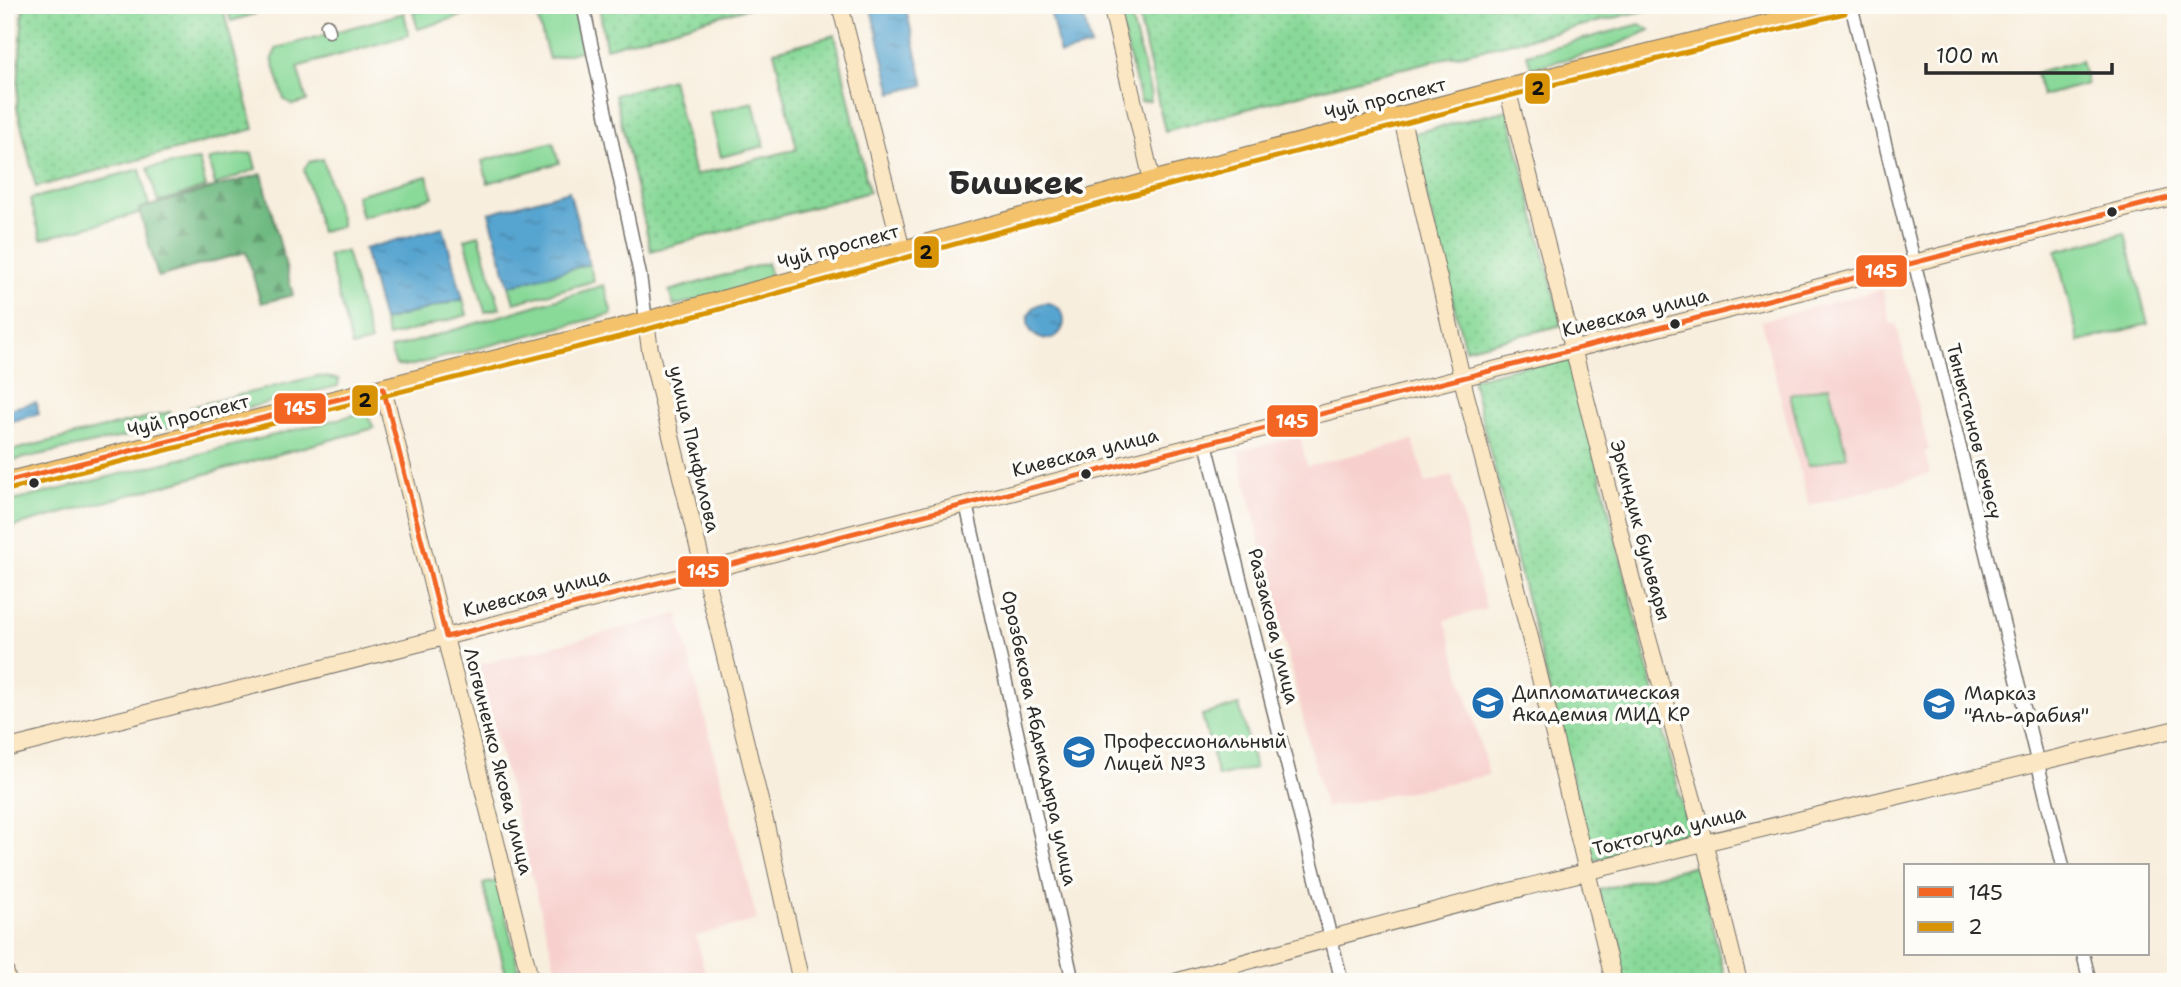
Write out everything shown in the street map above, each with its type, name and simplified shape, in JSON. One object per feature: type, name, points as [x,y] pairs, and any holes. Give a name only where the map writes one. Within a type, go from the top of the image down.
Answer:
[{"type":"main road","name":"Чуй проспект","points":[[5,482],[646,321],[1152,180],[1843,5]]},
{"type":"street","name":"улица Панфилова","points":[[583,5],[641,282],[650,350],[766,825],[801,982]]},
{"type":"street","points":[[840,5],[902,250]]},
{"type":"street","points":[[1111,5],[1152,180]]},
{"type":"street","name":"Тыныстанов көчөсү","points":[[1851,5],[2063,864]]},
{"type":"street","name":"Эркиндик бульвары","points":[[1507,88],[1634,588],[1705,844],[1739,982]]},
{"type":"street","points":[[1401,116],[1462,378],[1614,982]]},
{"type":"street","name":"Киевская улица","points":[[5,749],[2176,196]]},
{"type":"street","name":"Логвиненко Якова улица","points":[[383,388],[531,982]]},
{"type":"street","name":"Раззакова улица","points":[[1206,443],[1342,982]]},
{"type":"street","name":"Орозбекова Абдыкадыра улица","points":[[966,504],[1073,982]]},
{"type":"street","name":"Токтогула улица","points":[[1175,982],[1331,937],[1588,871],[2176,729]]},
{"type":"street","points":[[2084,956],[2090,982]]},
{"type":"street","points":[[5,970],[8,982]]},
{"type":"shaded area","points":[[1882,289],[1891,324],[1896,324],[1929,450],[1925,452],[1930,474],[1809,506],[1761,321]]},
{"type":"shaded area","points":[[1300,436],[1307,466],[1413,440],[1426,483],[1452,476],[1486,609],[1445,620],[1489,775],[1325,808],[1238,451]]},
{"type":"shaded area","points":[[678,614],[757,920],[696,936],[707,982],[559,982],[478,665]]},
{"type":"green space","points":[[23,5],[222,5],[254,129],[36,187],[17,107]]},
{"type":"green space","points":[[226,5],[257,6],[255,14],[231,21]]},
{"type":"green space","points":[[439,5],[498,5],[418,29],[413,12]]},
{"type":"green space","points":[[534,5],[573,5],[584,50],[549,59]]},
{"type":"green space","points":[[599,5],[758,5],[606,48]]},
{"type":"green space","points":[[1116,5],[1128,5],[1151,95],[1150,101],[1141,102]]},
{"type":"green space","points":[[1136,5],[1668,5],[1366,77],[1165,131]]},
{"type":"green space","points":[[404,13],[409,35],[297,67],[307,101],[292,105],[284,99],[272,58],[277,48]]},
{"type":"green space","points":[[1640,24],[1650,30],[1609,48],[1531,68],[1527,54]]},
{"type":"green space","points":[[835,35],[869,192],[651,251],[615,95],[672,79],[695,175],[797,149],[774,51]]},
{"type":"green space","points":[[2081,61],[2087,84],[2042,96],[2036,73]]},
{"type":"green space","points":[[753,102],[764,146],[721,157],[710,113]]},
{"type":"green space","points":[[1508,110],[1562,325],[1465,349],[1411,134]]},
{"type":"green space","points":[[553,142],[559,163],[488,183],[482,161]]},
{"type":"green space","points":[[252,153],[256,169],[215,185],[208,159]]},
{"type":"green space","points":[[323,159],[342,226],[321,232],[304,169],[309,162]]},
{"type":"green space","points":[[199,160],[206,187],[158,202],[148,168]]},
{"type":"green space","points":[[140,169],[149,206],[139,209],[140,213],[41,239],[30,199]]},
{"type":"green space","points":[[262,174],[293,295],[261,303],[246,252],[158,277],[139,209]]},
{"type":"green space","points":[[427,176],[433,197],[362,217],[356,195]]},
{"type":"green space","points":[[2125,233],[2148,324],[2079,342],[2056,251]]},
{"type":"green space","points":[[479,235],[500,308],[485,312],[465,239]]},
{"type":"green space","points":[[346,251],[371,342],[352,347],[328,255]]},
{"type":"green space","points":[[767,263],[772,279],[674,306],[669,291]]},
{"type":"green space","points":[[589,264],[594,281],[514,303],[509,286]]},
{"type":"green space","points":[[604,285],[612,314],[409,366],[396,365],[390,349]]},
{"type":"green space","points":[[463,299],[467,315],[388,337],[383,321]]},
{"type":"green space","points":[[1570,354],[1690,837],[1592,861],[1472,379]]},
{"type":"green space","points":[[317,376],[339,379],[338,386],[196,420],[191,407]]},
{"type":"green space","points":[[1829,386],[1847,456],[1808,466],[1790,395]]},
{"type":"green space","points":[[170,412],[171,427],[5,462],[5,452]]},
{"type":"green space","points":[[366,412],[374,428],[5,529],[5,503]]},
{"type":"green space","points":[[1239,705],[1255,768],[1218,777],[1202,715]]},
{"type":"green space","points":[[1697,865],[1726,982],[1622,982],[1599,890]]},
{"type":"green space","points":[[497,881],[522,982],[508,982],[483,884]]},
{"type":"water","points":[[870,5],[905,5],[924,85],[892,93]]},
{"type":"water","points":[[1049,5],[1081,5],[1091,46],[1060,54]]},
{"type":"water","points":[[569,191],[589,264],[509,286],[489,213]]},
{"type":"water","points":[[443,227],[463,299],[383,321],[364,249]]},
{"type":"water","points":[[1046,303],[1058,309],[1064,321],[1058,333],[1046,339],[1034,333],[1028,321],[1034,309]]},
{"type":"water","points":[[36,402],[39,414],[5,423],[5,410]]},
{"type":"transit line","name":"2","points":[[7,490],[619,337],[1154,189],[1536,89],[1845,13]]},
{"type":"transit line","name":"145","points":[[5,482],[383,388],[446,637],[2176,196]]},
{"type":"place","name":"Дипломатическая Академия МИД КР","points":[[1488,703]]},
{"type":"place","name":"Марказ \"Аль-арабия\"","points":[[1939,704]]},
{"type":"place","name":"Профессиональный Лицей №3","points":[[1079,752]]},
{"type":"district","name":"Бишкек","points":[[1016,182]]}]
